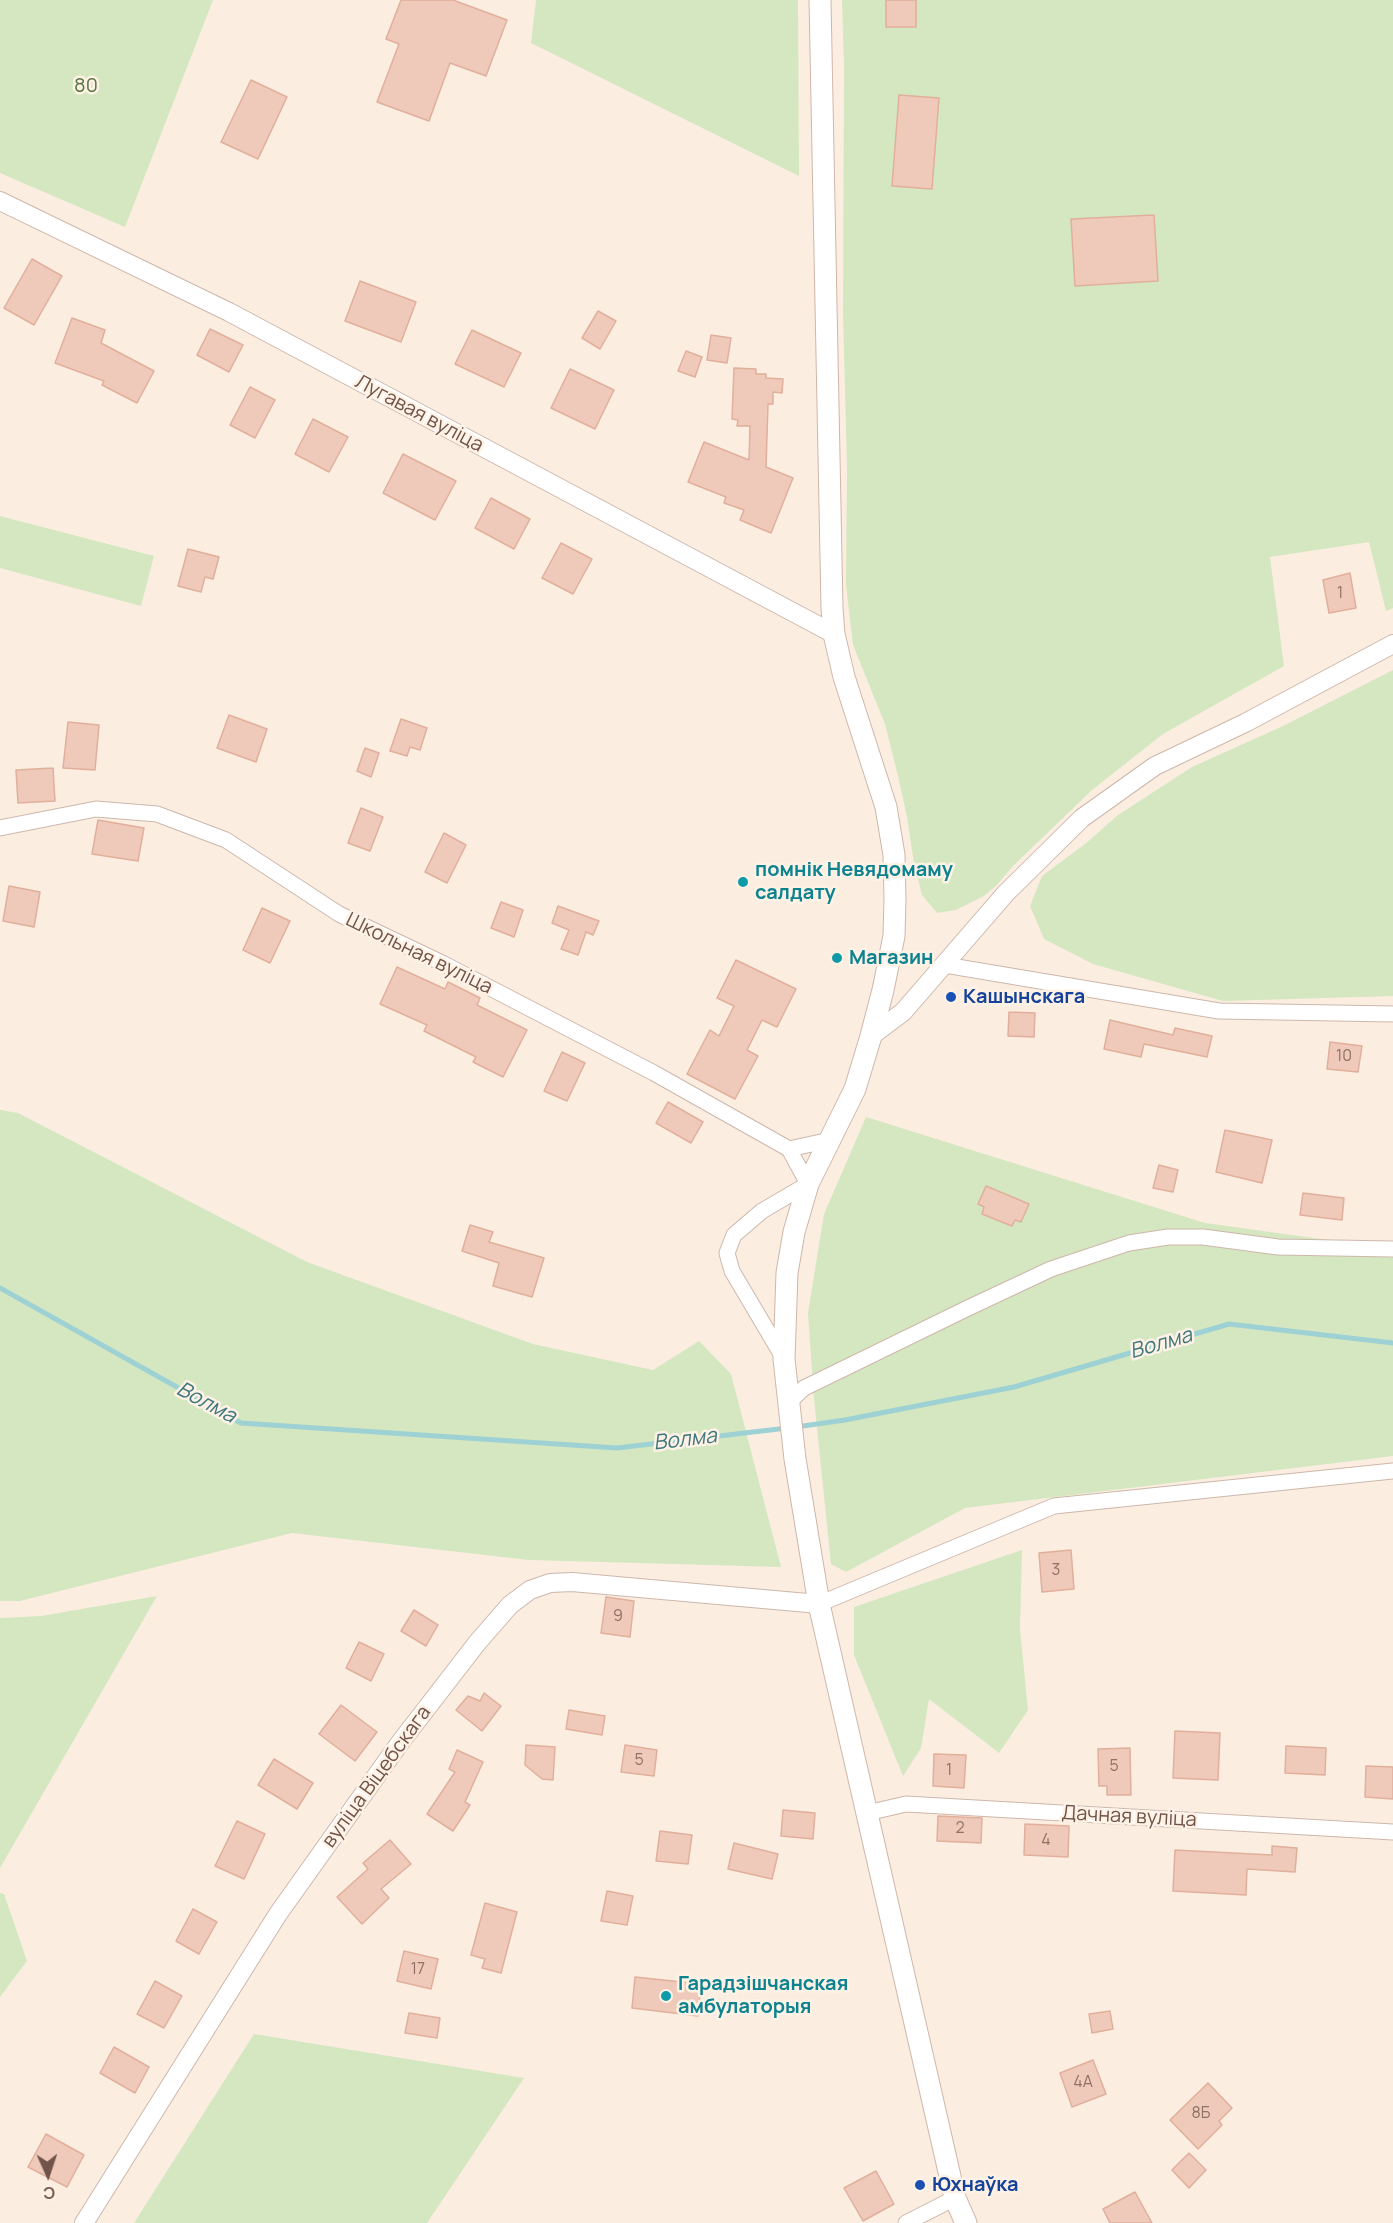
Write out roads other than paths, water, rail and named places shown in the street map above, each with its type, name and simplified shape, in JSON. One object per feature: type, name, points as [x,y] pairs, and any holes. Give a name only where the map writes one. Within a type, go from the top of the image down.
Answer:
[{"type":"main road","points":[[820,0],[829,544],[834,634],[855,713],[886,807],[894,855],[894,936],[883,990],[855,1089],[808,1184],[794,1232],[788,1273],[784,1359],[795,1459],[819,1604],[955,2198],[966,2223]]},
{"type":"street","name":"Лугавая вуліца","points":[[0,201],[229,312],[834,634]]},
{"type":"street","points":[[871,1036],[903,1012],[1006,893],[1082,818],[1155,766],[1245,723],[1393,644]]},
{"type":"street","name":"Школьная вуліца","points":[[0,828],[96,809],[157,814],[226,840],[339,914],[444,963],[643,1068],[789,1149]]},
{"type":"street","points":[[945,965],[1219,1011],[1393,1014]]},
{"type":"street","points":[[784,1359],[732,1271],[728,1253],[734,1235],[762,1211],[808,1184],[789,1149],[830,1140]]},
{"type":"street","points":[[788,1403],[804,1388],[1051,1269],[1129,1243],[1168,1237],[1191,1237],[1278,1247],[1393,1249]]},
{"type":"street","points":[[819,1604],[1054,1506],[1393,1471]]},
{"type":"street","name":"вуліца Віцебскага","points":[[84,2223],[278,1914],[399,1744],[477,1643],[510,1605],[530,1590],[550,1583],[572,1582],[819,1604]]},
{"type":"street","name":"Дачная вуліца","points":[[867,1814],[906,1804],[1393,1832]]},
{"type":"street","points":[[906,2223],[955,2198]]},
{"type":"waterway","name":"Волма","points":[[0,1288],[241,1423],[617,1448],[787,1428]]},
{"type":"waterway","name":"Волма","points":[[796,1427],[845,1420],[1014,1387],[1229,1324],[1393,1343]]},
{"type":"place","name":"помнік Невядомаму салдату","points":[[743,882]]},
{"type":"place","name":"Магазин","points":[[837,958]]},
{"type":"place","name":"Кашынскага","points":[[951,997]]},
{"type":"place","name":"Гарадзішчанская амбулаторыя","points":[[666,1996]]},
{"type":"place","name":"Юхнаўка","points":[[920,2185]]},
{"type":"park label","name":"80","points":[[86,86]]}]
